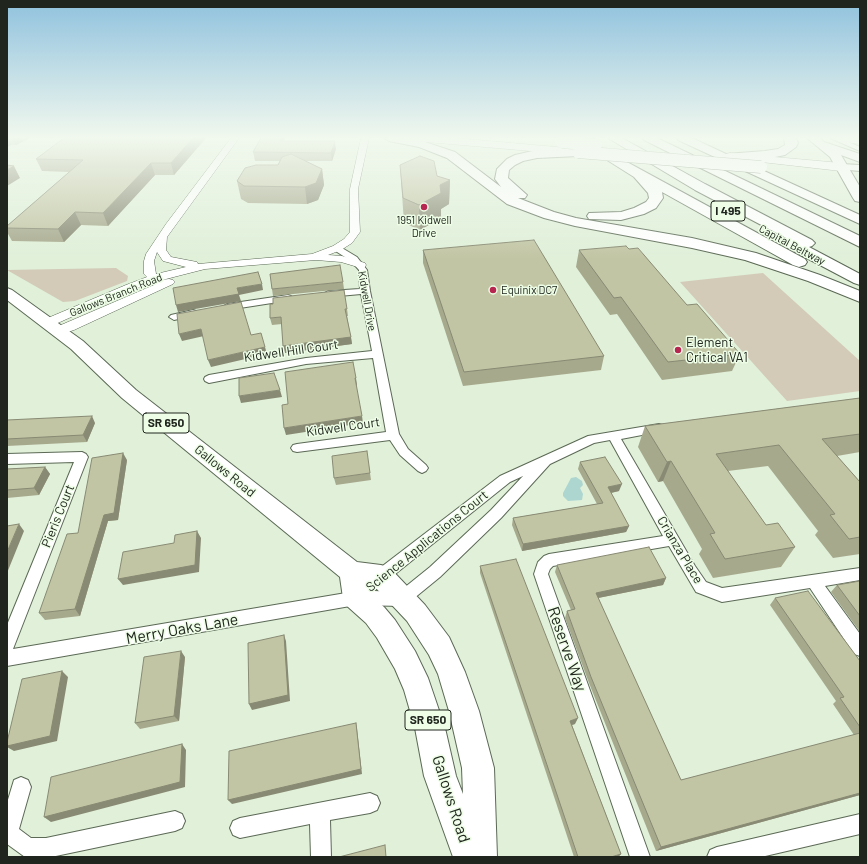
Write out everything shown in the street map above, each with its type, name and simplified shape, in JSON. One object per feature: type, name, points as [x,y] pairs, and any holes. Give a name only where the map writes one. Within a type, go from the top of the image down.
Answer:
[{"type":"highway","points":[[482,178],[512,201],[549,215],[576,222],[692,243],[750,256],[860,296]]},
{"type":"highway","points":[[501,178],[513,191],[542,205],[587,215],[621,216],[651,205],[656,198],[652,187],[642,178]]},
{"type":"highway","points":[[646,178],[860,296]]},
{"type":"highway","name":"Capital Beltway","points":[[666,178],[860,280]]},
{"type":"highway","name":"I 495","points":[[686,178],[749,213],[860,270]]},
{"type":"highway","name":"I 495","points":[[728,178],[860,242]]},
{"type":"highway","points":[[746,178],[860,233]]},
{"type":"highway","points":[[770,178],[860,220]]},
{"type":"highway","points":[[843,178],[858,206]]},
{"type":"main road","name":"Gallows Road","points":[[7,293],[76,345],[129,394],[354,585],[375,616],[386,629],[405,660],[418,688],[430,728],[440,776],[470,857]]},
{"type":"main road","name":"Gallows Road","points":[[380,576],[416,613],[438,646],[451,672],[464,711],[478,768],[480,857]]},
{"type":"main road","points":[[354,585],[380,576]]},
{"type":"street","points":[[157,282],[150,274],[149,261],[151,254],[162,236],[205,178]]},
{"type":"street","points":[[337,248],[348,241],[355,232],[354,189],[356,178]]},
{"type":"street","points":[[162,236],[161,245],[163,254],[173,261],[188,263],[234,264]]},
{"type":"street","name":"Gallows Branch Road","points":[[53,327],[70,327],[157,282],[234,264],[314,257],[337,248]]},
{"type":"street","name":"Kidwell Drive","points":[[337,248],[354,259],[363,270],[365,291],[393,435],[404,452],[422,468]]},
{"type":"street","points":[[298,259],[337,258],[360,265]]},
{"type":"street","points":[[318,295],[365,291]]},
{"type":"street","points":[[219,309],[264,301],[295,298]]},
{"type":"street","points":[[174,317],[204,312]]},
{"type":"street","name":"Kidwell Hill Court","points":[[209,379],[306,361],[377,354]]},
{"type":"street","name":"Science Applications Court","points":[[380,576],[505,479],[545,461],[562,451],[592,439],[667,427]]},
{"type":"street","name":"Kidwell Court","points":[[297,448],[393,435]]},
{"type":"street","name":"Crianza Place","points":[[613,435],[672,540],[701,587],[712,593],[722,595],[860,574]]},
{"type":"street","name":"Pieris Court","points":[[7,459],[82,457],[7,645]]},
{"type":"street","name":"Science Applications Court","points":[[354,585],[402,598],[435,572],[496,514],[545,461]]},
{"type":"street","name":"Reserve Way","points":[[640,857],[541,574],[543,566],[549,560],[672,540]]},
{"type":"street","points":[[814,582],[860,648]]},
{"type":"street","name":"Merry Oaks Lane","points":[[7,658],[354,585]]},
{"type":"street","points":[[21,787],[8,831],[28,848],[46,848],[175,821]]},
{"type":"street","points":[[240,828],[370,803]]},
{"type":"street","points":[[320,813],[321,857]]},
{"type":"street","points":[[717,857],[860,824]]},
{"type":"shaded area","points":[[116,268],[128,276],[127,281],[75,301],[63,302],[7,270]]},
{"type":"shaded area","points":[[763,273],[860,361],[860,391],[787,401],[680,282]]},
{"type":"water","points":[[576,477],[582,481],[583,485],[580,488],[583,494],[582,500],[568,501],[563,496],[563,493],[571,478]]},
{"type":"building","points":[[62,178],[136,178],[103,213],[75,212],[58,229],[7,228],[7,226]]},
{"type":"building","points":[[239,178],[318,178],[316,183],[305,187],[244,186],[237,181]]},
{"type":"building","points":[[401,178],[445,178],[450,180],[440,185],[441,193],[419,205],[403,198]]},
{"type":"building","name":"Equinix DC7","points":[[534,240],[604,356],[464,372],[423,250]]},
{"type":"building","points":[[626,246],[629,249],[638,248],[687,305],[697,304],[740,354],[668,362],[621,297],[614,298],[579,250]]},
{"type":"building","points":[[340,265],[343,282],[272,289],[270,274]]},
{"type":"building","points":[[258,272],[262,284],[237,288],[239,294],[176,305],[173,288]]},
{"type":"building","points":[[344,290],[347,309],[345,309],[351,337],[283,346],[281,317],[270,318],[270,304],[273,304],[273,298]]},
{"type":"building","points":[[241,302],[251,335],[261,333],[265,347],[208,360],[201,329],[179,334],[177,314]]},
{"type":"building","points":[[353,362],[362,416],[284,428],[282,405],[288,404],[285,372]]},
{"type":"building","points":[[274,373],[280,390],[239,396],[239,378]]},
{"type":"building","points":[[860,398],[860,434],[822,439],[860,482],[860,537],[849,539],[830,515],[835,514],[779,445],[716,454],[766,525],[778,523],[795,547],[725,559],[710,534],[715,533],[671,461],[667,462],[645,426]]},
{"type":"building","points":[[92,416],[83,435],[7,439],[7,420]]},
{"type":"building","points":[[367,451],[370,473],[334,478],[332,456]]},
{"type":"building","points":[[123,453],[114,513],[104,515],[75,609],[39,613],[67,534],[78,533],[92,458]]},
{"type":"building","points":[[605,457],[622,484],[608,487],[629,526],[523,544],[513,518],[603,503],[580,462]]},
{"type":"building","points":[[45,467],[34,488],[7,490],[7,469]]},
{"type":"building","points":[[19,524],[7,552],[7,526]]},
{"type":"building","points":[[197,531],[195,565],[118,579],[123,552],[174,543],[175,535]]},
{"type":"building","points":[[649,547],[666,578],[596,593],[681,780],[860,733],[860,793],[661,847],[591,677],[567,611],[575,609],[557,565]]},
{"type":"building","points":[[516,559],[578,718],[570,721],[621,854],[611,857],[578,857],[480,566]]},
{"type":"building","points":[[860,581],[860,616],[837,585]]},
{"type":"building","points":[[808,591],[860,661],[860,727],[840,698],[844,697],[775,598]]},
{"type":"building","points":[[284,635],[288,695],[249,704],[248,643]]},
{"type":"building","points":[[181,651],[174,716],[135,723],[144,657]]},
{"type":"building","points":[[62,671],[50,736],[7,746],[22,679]]},
{"type":"building","points":[[356,723],[361,769],[228,800],[229,751]]},
{"type":"building","points":[[182,744],[180,782],[44,817],[51,777]]},
{"type":"building","points":[[385,845],[386,857],[339,857]]},
{"type":"place","name":"1951 Kidwell Drive","points":[[424,207]]},
{"type":"place","name":"Equinix DC7","points":[[493,290]]},
{"type":"place","name":"Element Critical VA1","points":[[678,350]]}]
